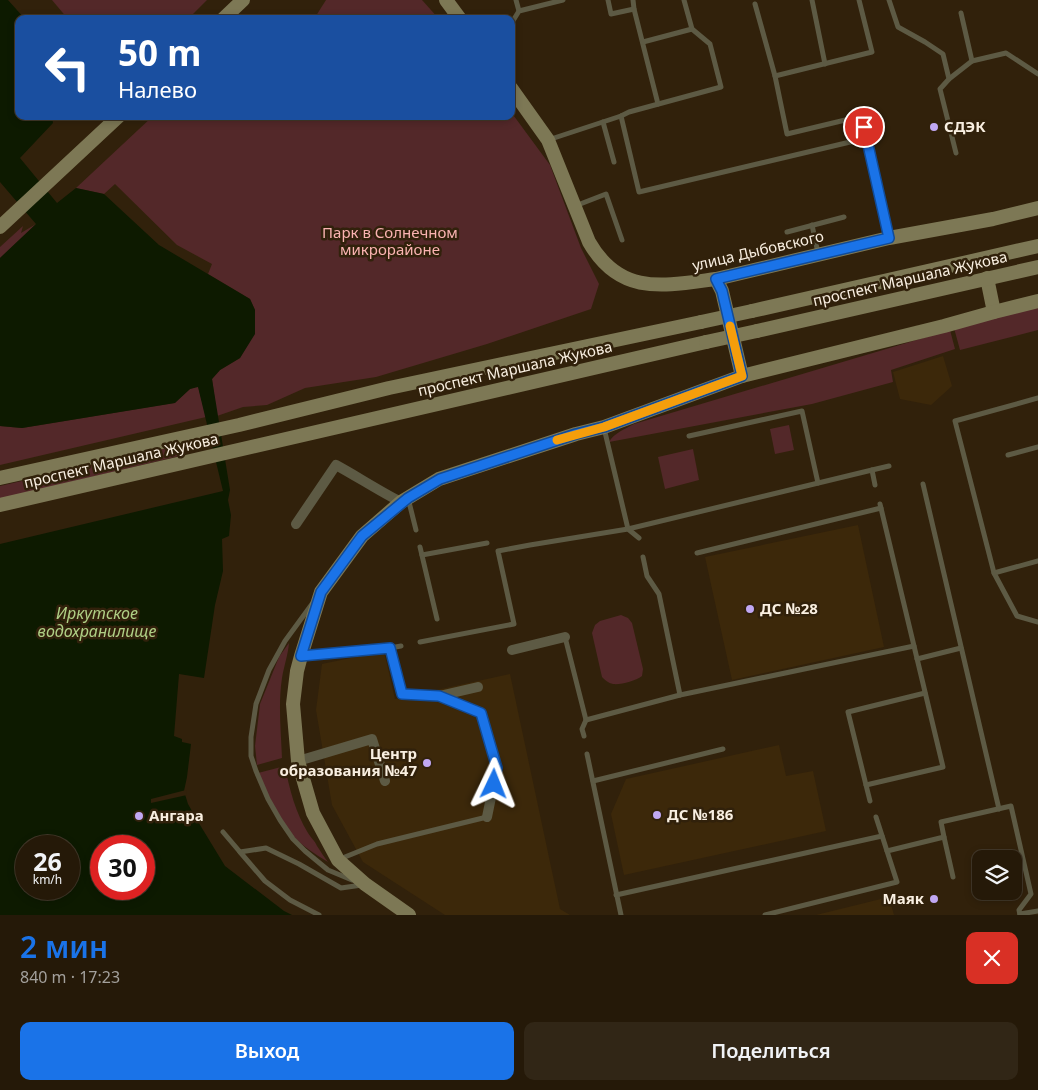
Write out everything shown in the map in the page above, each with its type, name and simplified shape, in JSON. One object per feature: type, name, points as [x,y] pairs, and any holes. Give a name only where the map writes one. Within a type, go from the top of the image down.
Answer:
[{"type":"main road","points":[[227,15],[243,0]]},
{"type":"main road","points":[[446,0],[457,15]]},
{"type":"main road","name":"улица Дыбовского","points":[[515,94],[548,140],[595,253],[618,275],[630,280],[655,285],[716,279],[889,238],[993,219],[1038,208]]},
{"type":"main road","points":[[3,224],[115,120]]},
{"type":"main road","name":"проспект Маршала Жукова","points":[[0,478],[239,425],[396,387],[752,311],[1038,246]]},
{"type":"main road","name":"проспект Маршала Жукова","points":[[0,505],[1038,266]]},
{"type":"main road","points":[[987,278],[994,312]]},
{"type":"main road","points":[[716,279],[722,291],[742,376]]},
{"type":"main road","points":[[409,915],[365,884],[338,860],[313,813],[298,761],[293,704],[301,656],[321,592],[362,536],[404,500],[440,479],[576,434],[604,427],[742,376],[1038,301]]},
{"type":"street","points":[[296,524],[336,465],[375,488],[404,500]]},
{"type":"street","points":[[512,650],[565,636]]},
{"type":"street","points":[[439,696],[478,687]]},
{"type":"street","points":[[439,696],[481,713],[497,768],[487,817]]},
{"type":"street","points":[[298,761],[372,740],[385,781]]},
{"type":"lane","points":[[516,0],[519,11]]},
{"type":"lane","points":[[515,18],[519,11],[563,0]]},
{"type":"lane","points":[[608,0],[611,14],[634,10]]},
{"type":"lane","points":[[634,0],[634,10],[658,104]]},
{"type":"lane","points":[[548,140],[629,112],[721,87],[710,44],[692,29],[684,0]]},
{"type":"lane","points":[[812,0],[825,64]]},
{"type":"lane","points":[[776,76],[872,52],[859,0]]},
{"type":"lane","points":[[889,0],[898,27],[942,54],[949,79]]},
{"type":"lane","points":[[755,4],[776,76],[787,134],[862,116],[889,238]]},
{"type":"lane","points":[[961,13],[972,61]]},
{"type":"lane","points":[[643,42],[692,29]]},
{"type":"lane","points":[[956,153],[940,89],[949,79],[972,61],[1006,53],[1038,74]]},
{"type":"lane","points":[[621,116],[639,192],[867,138]]},
{"type":"lane","points":[[603,122],[614,162]]},
{"type":"lane","points":[[574,206],[606,194],[622,240]]},
{"type":"lane","points":[[787,232],[844,217]]},
{"type":"lane","points":[[812,225],[818,254]]},
{"type":"lane","points":[[1038,398],[955,421],[994,572],[1017,616],[1038,622]]},
{"type":"lane","points":[[689,436],[802,411],[818,483]]},
{"type":"lane","points":[[604,427],[628,529],[639,538]]},
{"type":"lane","points":[[1008,455],[1038,447]]},
{"type":"lane","points":[[420,642],[514,624],[498,551],[530,544],[628,529],[889,466]]},
{"type":"lane","points":[[872,470],[875,485]]},
{"type":"lane","points":[[922,484],[999,809]]},
{"type":"lane","points":[[404,500],[416,530]]},
{"type":"lane","points":[[697,553],[880,506],[943,766],[866,785]]},
{"type":"lane","points":[[422,555],[487,543]]},
{"type":"lane","points":[[420,548],[437,619]]},
{"type":"lane","points":[[643,557],[647,576],[659,594],[680,695]]},
{"type":"lane","points":[[994,572],[1038,561]]},
{"type":"lane","points":[[321,592],[285,641],[270,670],[256,704],[251,737],[251,756],[268,799],[280,820],[305,851],[328,870],[365,884]]},
{"type":"lane","points":[[565,636],[586,720],[582,729],[584,736]]},
{"type":"lane","points":[[301,656],[400,646]]},
{"type":"lane","points":[[586,720],[680,695],[914,646]]},
{"type":"lane","points":[[390,648],[402,694],[439,696]]},
{"type":"lane","points":[[917,660],[960,648]]},
{"type":"lane","points":[[870,801],[848,712],[925,693]]},
{"type":"lane","points":[[593,781],[723,748]]},
{"type":"lane","points":[[587,754],[621,915]]},
{"type":"lane","points":[[953,877],[941,822],[1011,806],[1031,894],[1019,910],[1020,915],[1038,911]]},
{"type":"lane","points":[[338,860],[377,844],[487,817]]},
{"type":"lane","points":[[765,915],[897,882],[876,817]]},
{"type":"lane","points":[[224,832],[265,882],[290,900],[319,915]]},
{"type":"lane","points":[[616,895],[882,836]]},
{"type":"lane","points":[[888,851],[944,837]]},
{"type":"lane","points":[[240,852],[266,848],[342,888],[365,884]]},
{"type":"shaded area","points":[[943,356],[952,386],[931,405],[900,399],[893,372]]},
{"type":"shaded area","points":[[858,525],[884,647],[732,680],[705,557]]},
{"type":"shaded area","points":[[384,651],[395,699],[510,674],[560,909],[570,915],[445,915],[363,862],[332,805],[316,710],[322,664]]},
{"type":"shaded area","points":[[779,745],[786,776],[813,771],[826,831],[624,875],[611,814],[626,779]]},
{"type":"shaded area","points":[[889,897],[894,915],[816,915]]},
{"type":"green space","points":[[52,0],[207,0],[192,15],[65,15]]},
{"type":"green space","points":[[326,0],[422,0],[435,15],[317,15]]},
{"type":"green space","name":"Парк в Солнечном микрорайоне","points":[[515,117],[550,165],[581,248],[599,284],[591,309],[487,344],[376,377],[305,388],[267,405],[243,407],[217,416],[212,379],[220,370],[240,358],[254,334],[255,310],[250,299],[208,274],[212,264],[177,245],[115,184],[104,194],[76,188],[149,120],[515,120]]},
{"type":"green space","points":[[36,224],[0,258],[0,247],[23,226],[21,233]]},
{"type":"green space","points":[[1038,306],[1038,330],[960,350],[954,328]]},
{"type":"green space","points":[[950,330],[955,349],[891,370],[893,382],[812,404],[609,442],[617,434],[634,424]]},
{"type":"green space","points":[[198,386],[206,417],[0,465],[0,426],[22,428],[174,403],[190,389]]},
{"type":"green space","points":[[789,425],[794,450],[775,454],[770,429]]},
{"type":"green space","points":[[179,445],[179,456],[0,499],[0,486]]},
{"type":"green space","points":[[693,449],[699,480],[665,489],[658,457]]},
{"type":"green space","points":[[621,615],[628,618],[632,623],[643,669],[642,676],[639,678],[613,684],[602,677],[592,633],[595,625],[600,621]]},
{"type":"green space","points":[[289,643],[280,698],[282,758],[257,765],[255,746],[260,704],[279,657]]},
{"type":"green space","points":[[285,766],[300,818],[328,862],[313,853],[291,834],[277,812],[258,773]]},
{"type":"water","name":"Иркутское водохранилище","points":[[0,0],[8,0],[21,15],[15,15],[15,120],[53,120],[53,123],[20,158],[57,203],[76,188],[104,194],[159,245],[250,299],[255,310],[255,334],[240,358],[220,370],[212,379],[230,490],[228,500],[231,515],[229,536],[222,539],[223,571],[215,605],[204,678],[179,674],[174,736],[182,739],[182,742],[191,744],[184,791],[188,804],[225,866],[292,915],[0,915],[0,544],[223,491],[198,387],[190,389],[175,403],[22,428],[0,426],[0,258],[36,224],[0,182]]},
{"type":"pier","points":[[186,790],[187,795],[151,803],[151,799]]},
{"type":"slow traffic","points":[[557,440],[604,427],[742,376],[730,326]]},
{"type":"place","name":"СДЭК","points":[[934,127]]},
{"type":"place","name":"ДС №28","points":[[750,609]]},
{"type":"place","name":"Центр образования №47","points":[[427,763]]},
{"type":"place","name":"ДС №186","points":[[657,815]]},
{"type":"place","name":"Ангара","points":[[139,816]]},
{"type":"place","name":"Маяк","points":[[934,899]]},
{"type":"route","points":[[494,784],[497,768],[481,713],[439,696],[402,694],[390,648],[301,656],[321,592],[362,536],[401,502],[440,479],[576,434],[604,427],[742,376],[722,291],[716,279],[889,238],[864,127]]}]
